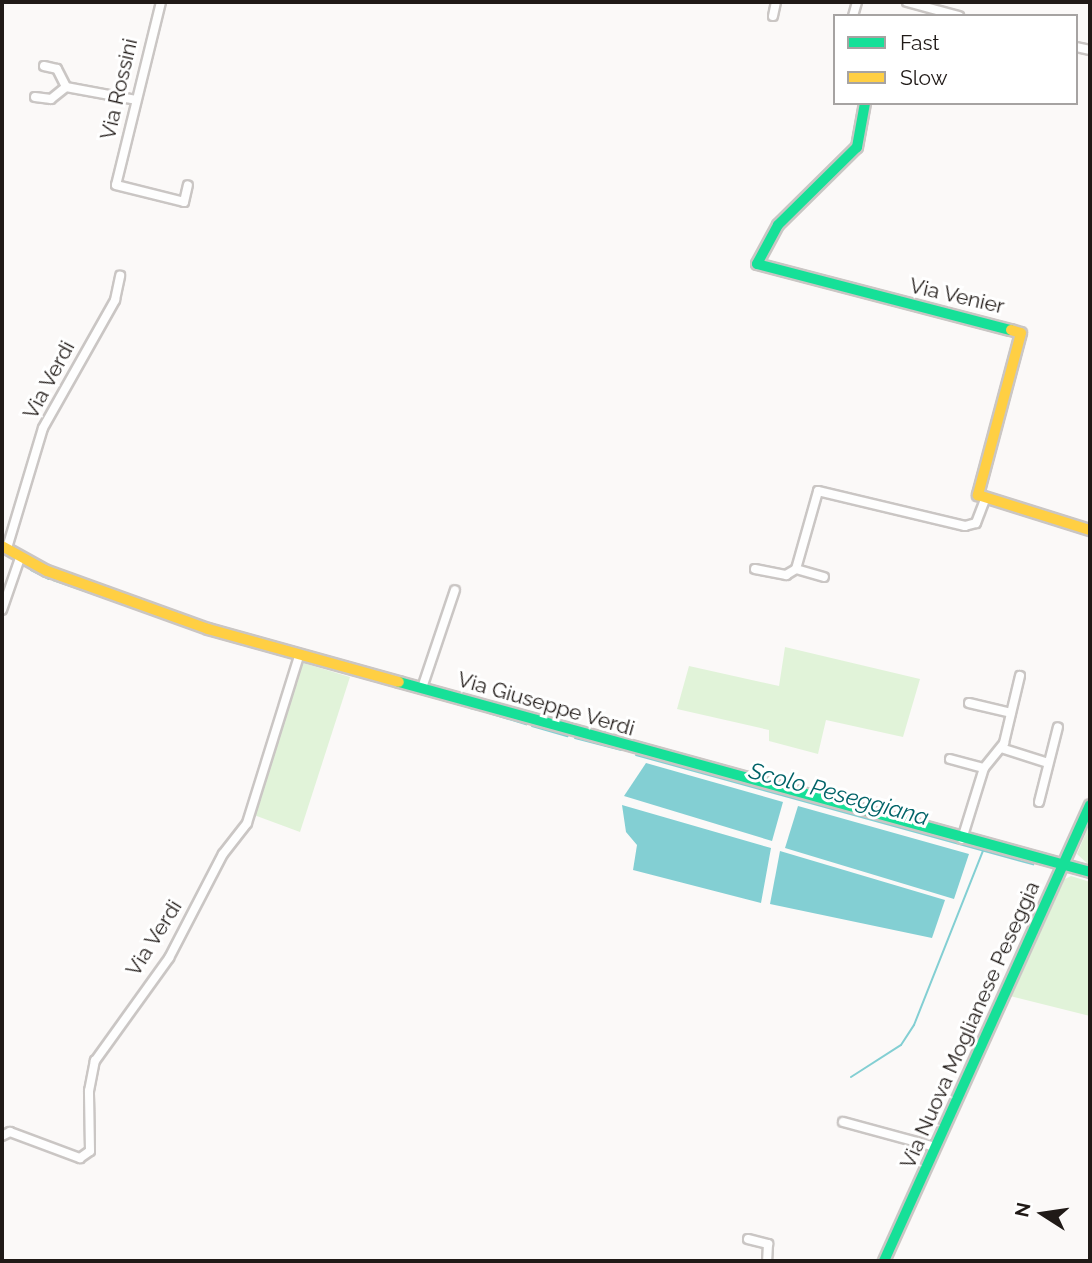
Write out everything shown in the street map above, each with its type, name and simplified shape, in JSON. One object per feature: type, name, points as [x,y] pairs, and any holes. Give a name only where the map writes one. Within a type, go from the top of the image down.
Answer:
[{"type":"street","name":"Via Rossini","points":[[161,2],[116,185],[184,202],[188,185]]},
{"type":"street","points":[[773,16],[776,2]]},
{"type":"street","points":[[907,2],[952,14]]},
{"type":"street","points":[[44,66],[57,69],[66,87]]},
{"type":"street","points":[[35,97],[51,99],[66,87],[136,100]]},
{"type":"street","name":"Via Venier","points":[[865,105],[856,147],[778,225],[756,258],[766,269],[1023,335],[978,489],[985,500]]},
{"type":"street","name":"Via Verdi","points":[[4,547],[43,428],[115,300],[120,276]]},
{"type":"street","points":[[755,569],[786,575],[796,569],[818,491],[965,526],[976,523],[985,500],[1090,530]]},
{"type":"street","name":"Via Giuseppe Verdi","points":[[4,547],[20,558],[208,629],[962,839],[1090,872]]},
{"type":"street","points":[[2,610],[20,558]]},
{"type":"street","points":[[796,569],[824,577]]},
{"type":"street","points":[[422,688],[455,590]]},
{"type":"street","name":"Via Verdi","points":[[2,1136],[10,1132],[80,1158],[90,1152],[89,1091],[95,1062],[169,958],[223,854],[247,823],[299,655]]},
{"type":"street","points":[[962,839],[984,768],[1001,748],[1020,676]]},
{"type":"street","points":[[968,703],[1011,713]]},
{"type":"street","points":[[1039,802],[1058,727]]},
{"type":"street","points":[[1001,748],[1048,763]]},
{"type":"street","points":[[950,760],[984,768]]},
{"type":"street","name":"Via Nuova Moglianese Peseggia","points":[[884,1261],[1090,805]]},
{"type":"street","points":[[844,1122],[935,1147]]},
{"type":"street","points":[[748,1239],[768,1244],[767,1261]]},
{"type":"green space","points":[[785,647],[920,679],[903,737],[826,720],[818,754],[769,741],[769,730],[677,709],[689,666],[779,686]]},
{"type":"green space","points":[[300,662],[350,677],[300,832],[254,815]]},
{"type":"green space","points":[[1090,823],[1090,866],[1077,854]]},
{"type":"green space","points":[[1071,876],[1090,882],[1090,1016],[1010,996],[1061,881]]},
{"type":"water","points":[[646,763],[783,802],[772,841],[624,796]]},
{"type":"water","points":[[622,805],[771,848],[761,903],[633,870],[637,845],[626,832]]},
{"type":"water","points":[[798,806],[969,854],[954,899],[785,848]]},
{"type":"water","points":[[780,851],[945,900],[932,938],[770,904]]},
{"type":"waterway","name":"Scolo Peseggiana","points":[[31,570],[49,579]]},
{"type":"waterway","name":"Scolo Peseggiana","points":[[53,580],[105,598]]},
{"type":"waterway","name":"Scolo Peseggiana","points":[[186,627],[204,633]]},
{"type":"waterway","name":"Scolo Peseggiana","points":[[302,660],[461,705]]},
{"type":"waterway","name":"Scolo Peseggiana","points":[[470,708],[483,711]]},
{"type":"waterway","name":"Scolo Peseggiana","points":[[489,713],[526,724]]},
{"type":"waterway","name":"Scolo Peseggiana","points":[[532,726],[568,736]]},
{"type":"waterway","name":"Scolo Peseggiana","points":[[575,738],[621,750]]},
{"type":"waterway","name":"Scolo Peseggiana","points":[[636,755],[1033,864]]},
{"type":"waterway","points":[[851,1077],[901,1045],[914,1025],[983,851]]},
{"type":"traffic: fast","points":[[865,105],[857,147],[778,225],[757,264],[1011,330]]},
{"type":"traffic: fast","points":[[399,682],[1090,872]]},
{"type":"traffic: fast","points":[[884,1261],[1090,805]]},
{"type":"traffic: slow","points":[[1011,330],[1021,333],[978,495],[1090,530]]},
{"type":"traffic: slow","points":[[2,546],[47,571],[208,629],[399,682]]}]
